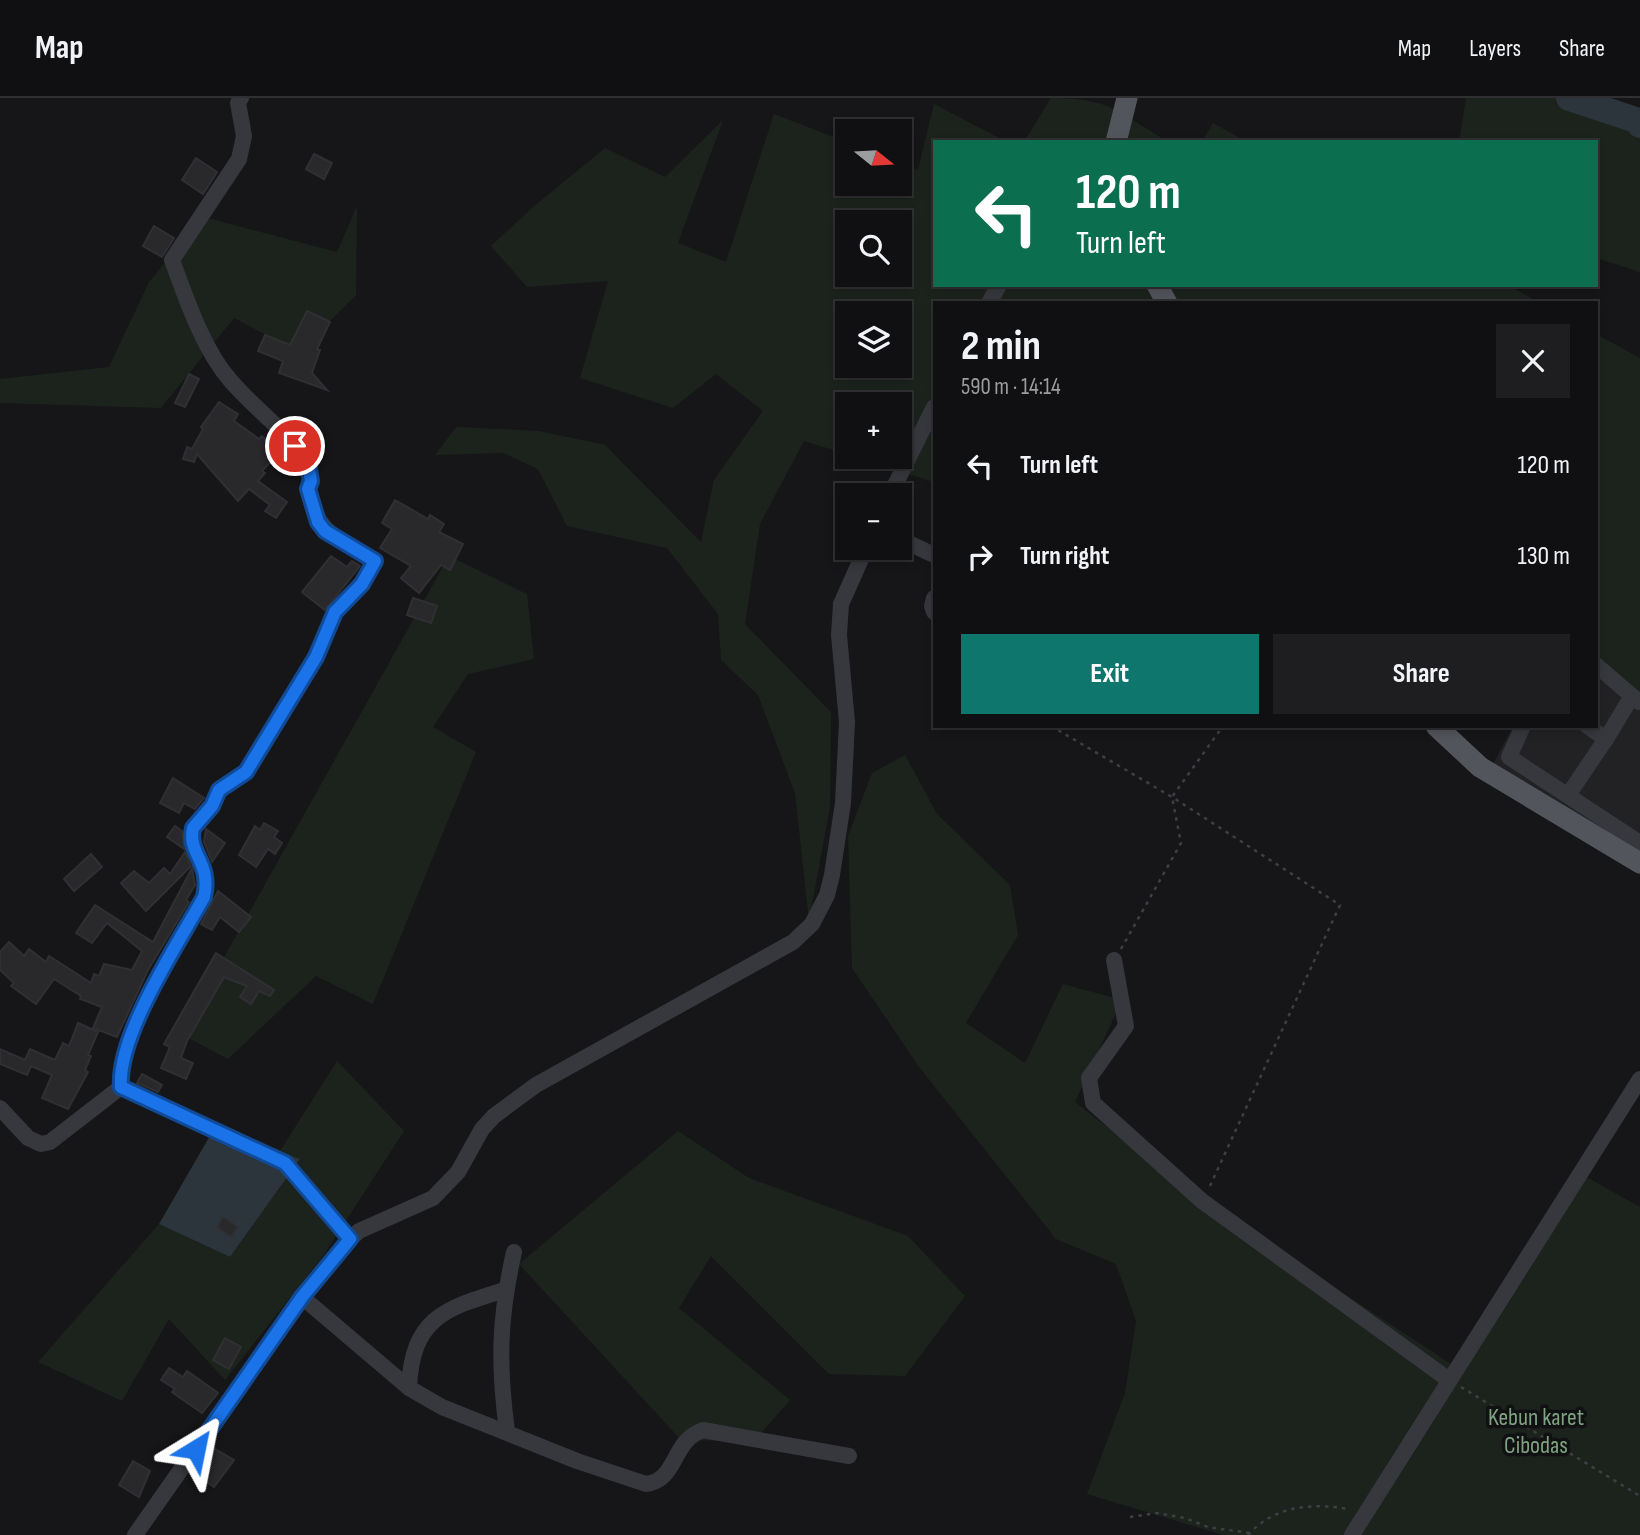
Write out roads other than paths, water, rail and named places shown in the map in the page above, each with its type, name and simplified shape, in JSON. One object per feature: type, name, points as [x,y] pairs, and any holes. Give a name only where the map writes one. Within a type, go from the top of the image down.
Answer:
[{"type":"main road","points":[[1116,140],[1127,98]]},
{"type":"main road","points":[[1438,728],[1480,767],[1640,863]]},
{"type":"street","points":[[121,1087],[120,1072],[133,1028],[204,897],[208,880],[193,846],[193,828],[212,806],[219,790],[246,772],[316,657],[335,612],[362,584],[375,561],[325,531],[318,522],[308,489],[311,481],[307,458],[228,378],[192,314],[172,260],[239,159],[244,136],[238,103],[240,98]]},
{"type":"street","points":[[896,483],[933,409]]},
{"type":"street","points":[[912,545],[933,555]]},
{"type":"street","points":[[135,1535],[302,1297],[350,1239],[359,1231],[433,1198],[458,1172],[482,1129],[494,1116],[536,1085],[793,942],[812,924],[830,885],[843,803],[847,722],[839,635],[841,604],[861,560]]},
{"type":"street","points":[[1568,795],[1636,700],[1598,668]]},
{"type":"street","points":[[1522,728],[1509,757],[1640,843]]},
{"type":"street","points":[[1590,728],[1606,739]]},
{"type":"street","points":[[1114,960],[1126,1026],[1089,1078],[1093,1104],[1202,1201],[1450,1380]]},
{"type":"street","points":[[1352,1535],[1640,1079]]},
{"type":"street","points":[[0,1108],[28,1138],[41,1144],[50,1142],[121,1087]]},
{"type":"street","points":[[121,1087],[285,1163],[350,1239]]},
{"type":"street","points":[[507,1431],[499,1373],[501,1309],[514,1252]]},
{"type":"street","points":[[409,1388],[410,1358],[429,1326],[450,1307],[506,1290]]},
{"type":"street","points":[[302,1297],[409,1388],[442,1407],[578,1461],[646,1484],[657,1482],[668,1472],[677,1450],[690,1434],[703,1430],[849,1456]]},
{"type":"waterway","points":[[1569,98],[1636,120],[1640,125]]},
{"type":"park label","name":"Kebun karet Cibodas","points":[[1536,1431]]}]
